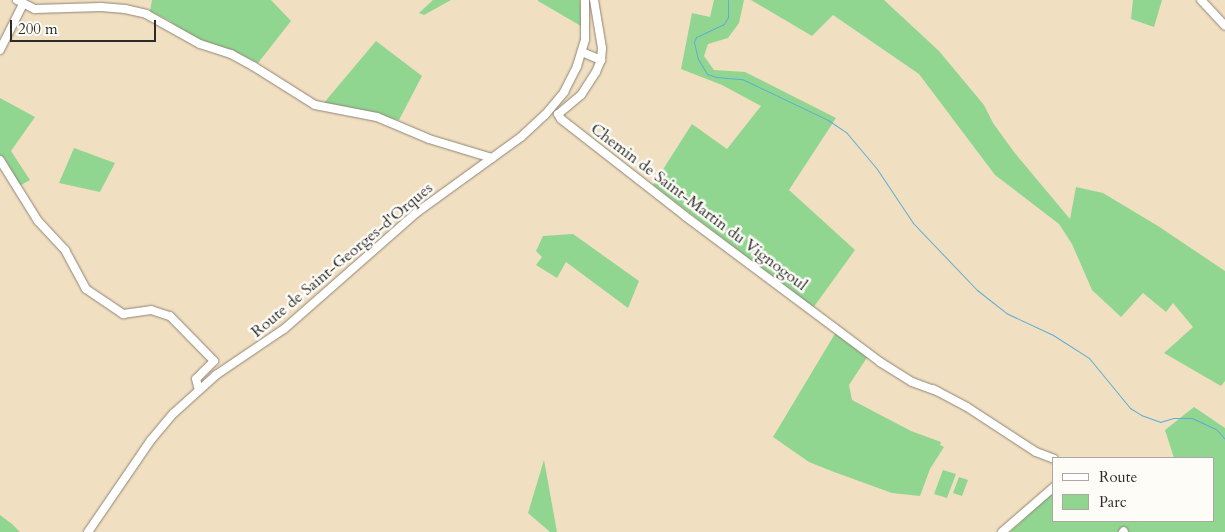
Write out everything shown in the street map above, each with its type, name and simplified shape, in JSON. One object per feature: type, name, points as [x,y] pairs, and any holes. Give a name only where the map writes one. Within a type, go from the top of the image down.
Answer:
[{"type":"street","name":"Route de Saint-Georges-d'Orques","points":[[88,532],[161,426],[199,390],[284,329],[410,218],[535,126],[557,102],[571,80],[582,52],[585,33],[586,0]]},
{"type":"street","points":[[582,52],[601,60],[602,48],[594,0]]},
{"type":"street","points":[[1201,0],[1225,26]]},
{"type":"street","points":[[0,50],[20,2],[35,9],[101,7],[126,9],[146,14],[200,44],[231,54],[315,105],[377,117],[429,139],[492,158]]},
{"type":"street","name":"Chemin de Saint-Martin du Vignogoul","points":[[601,60],[596,72],[581,95],[558,114],[561,119],[684,216],[880,362],[912,382],[937,391],[967,407],[1036,452],[1052,459]]},
{"type":"street","points":[[0,160],[38,221],[65,250],[81,283],[86,289],[123,314],[151,310],[170,316],[214,361],[196,379],[199,390]]},
{"type":"street","points":[[1002,532],[1052,488]]},
{"type":"green space","points":[[152,0],[271,0],[291,21],[258,63],[232,50],[194,39],[170,21],[150,11]]},
{"type":"green space","points":[[433,0],[451,0],[424,15],[419,13]]},
{"type":"green space","points":[[580,0],[581,26],[538,1]]},
{"type":"green space","points":[[714,0],[744,0],[739,23],[728,38],[708,44],[704,56],[714,70],[745,72],[836,118],[789,190],[855,250],[813,308],[653,185],[692,124],[727,149],[761,106],[722,85],[681,69],[692,13],[710,17]]},
{"type":"green space","points":[[751,0],[884,0],[939,51],[984,105],[993,123],[1014,152],[1070,219],[1076,187],[1103,193],[1158,226],[1225,271],[1225,381],[1221,386],[1164,353],[1193,327],[1173,303],[1166,312],[1143,293],[1121,317],[1092,290],[1072,244],[1059,224],[995,175],[919,74],[833,15],[812,36]]},
{"type":"green space","points":[[1133,0],[1162,0],[1154,27],[1131,19]]},
{"type":"green space","points":[[376,41],[422,76],[399,120],[323,104]]},
{"type":"green space","points":[[0,98],[35,117],[11,151],[30,180],[19,186],[4,157],[0,159]]},
{"type":"green space","points":[[74,148],[115,163],[100,192],[59,183]]},
{"type":"green space","points":[[573,234],[639,281],[628,308],[566,262],[557,278],[536,265],[542,257],[536,251],[543,236]]},
{"type":"green space","points":[[836,332],[868,356],[849,385],[852,400],[911,431],[941,442],[940,445],[944,447],[930,469],[920,496],[892,493],[809,462],[773,437]]},
{"type":"green space","points":[[1194,407],[1225,428],[1225,532],[1010,532],[1052,493],[1052,522],[1215,522],[1215,457],[1174,457],[1165,430]]},
{"type":"green space","points":[[544,460],[557,532],[550,532],[528,513]]},
{"type":"green space","points":[[943,470],[956,474],[947,498],[934,494]]},
{"type":"green space","points":[[959,477],[968,480],[962,496],[953,493]]},
{"type":"green space","points":[[0,515],[12,524],[20,532],[0,532]]},
{"type":"waterway","points":[[728,0],[728,17],[724,24],[696,37],[694,42],[698,59],[707,74],[717,77],[742,79],[828,120],[846,132],[877,169],[913,223],[977,290],[1006,313],[1053,335],[1089,358],[1130,408],[1141,415],[1160,422],[1173,418],[1192,418],[1216,429],[1225,439]]}]
